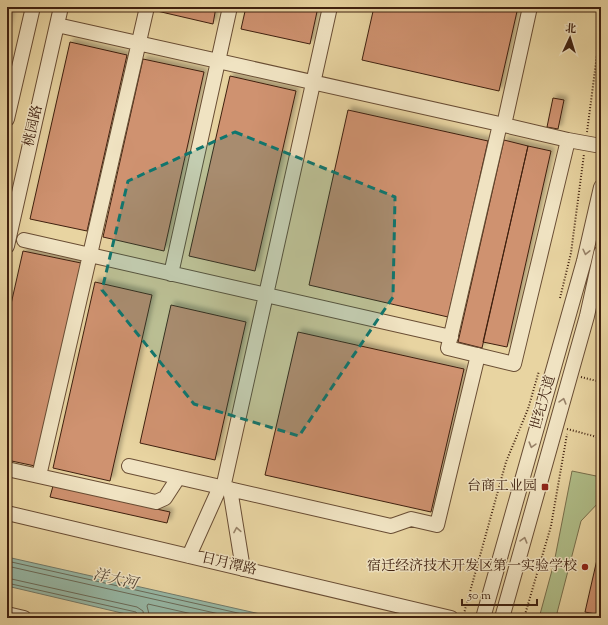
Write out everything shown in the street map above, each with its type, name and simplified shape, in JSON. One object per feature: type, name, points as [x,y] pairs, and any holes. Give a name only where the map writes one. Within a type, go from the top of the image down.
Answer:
[{"type":"street","points":[[7,118],[13,69],[33,7]]},
{"type":"street","name":"桃园路","points":[[7,246],[61,7]]},
{"type":"street","points":[[39,476],[147,7]]},
{"type":"street","points":[[171,274],[230,7]]},
{"type":"street","points":[[189,556],[224,488],[330,7]]},
{"type":"street","points":[[530,7],[448,348],[514,364],[568,140]]},
{"type":"street","points":[[57,26],[568,140],[601,146]]},
{"type":"street","name":"世纪大道","points":[[483,618],[584,261],[601,187]]},
{"type":"street","points":[[24,240],[451,337]]},
{"type":"street","name":"世纪大道","points":[[502,618],[529,523],[564,427],[578,374],[587,316],[601,253]]},
{"type":"street","points":[[129,466],[391,526],[411,518],[437,525],[478,355]]},
{"type":"street","points":[[7,469],[156,502],[165,498],[178,478]]},
{"type":"street","points":[[224,488],[243,569]]},
{"type":"street","name":"日月潭路","points":[[7,513],[451,618]]},
{"type":"street","points":[[511,518],[529,523]]},
{"type":"path","points":[[558,306],[571,253],[601,24]]},
{"type":"path","points":[[463,618],[506,462],[528,409],[541,365]]},
{"type":"path","points":[[578,374],[601,382]]},
{"type":"path","points":[[524,618],[551,526],[564,427],[601,438]]},
{"type":"highlighted area","points":[[235,132],[395,197],[393,297],[299,436],[194,404],[102,290],[128,181]]},
{"type":"green space","points":[[572,471],[601,477],[601,500],[581,521],[557,613],[577,618],[539,618],[554,563]]},
{"type":"water","points":[[7,557],[278,618],[143,618],[7,586]]},
{"type":"building","points":[[7,7],[12,7],[7,30]]},
{"type":"building","points":[[158,7],[216,7],[213,24],[157,11]]},
{"type":"building","points":[[246,7],[318,7],[310,44],[241,29]]},
{"type":"building","points":[[374,7],[518,7],[499,91],[362,60]]},
{"type":"building","points":[[70,42],[127,55],[87,231],[30,219]]},
{"type":"building","points":[[143,59],[204,72],[164,251],[103,237]]},
{"type":"building","points":[[230,76],[296,91],[255,271],[189,256]]},
{"type":"building","points":[[553,98],[564,100],[558,129],[547,127]]},
{"type":"building","points":[[348,110],[488,141],[448,317],[309,285]]},
{"type":"building","points":[[504,140],[528,146],[482,348],[458,342]]},
{"type":"building","points":[[528,146],[551,151],[507,347],[483,342]]},
{"type":"building","points":[[23,251],[81,263],[35,466],[7,460],[7,322]]},
{"type":"building","points":[[95,282],[152,295],[110,481],[53,468]]},
{"type":"building","points":[[171,305],[246,322],[215,460],[140,443]]},
{"type":"building","points":[[298,332],[464,369],[431,512],[265,475]]},
{"type":"building","points":[[53,486],[170,512],[167,523],[50,497]]},
{"type":"building","points":[[601,542],[601,615],[585,612]]},
{"type":"place","name":"台商工业园","points":[[545,487]]},
{"type":"place","name":"宿迁经济技术开发区第一实验学校","points":[[585,567]]},
{"type":"water label","name":"洋大河","points":[[115,580]]}]
